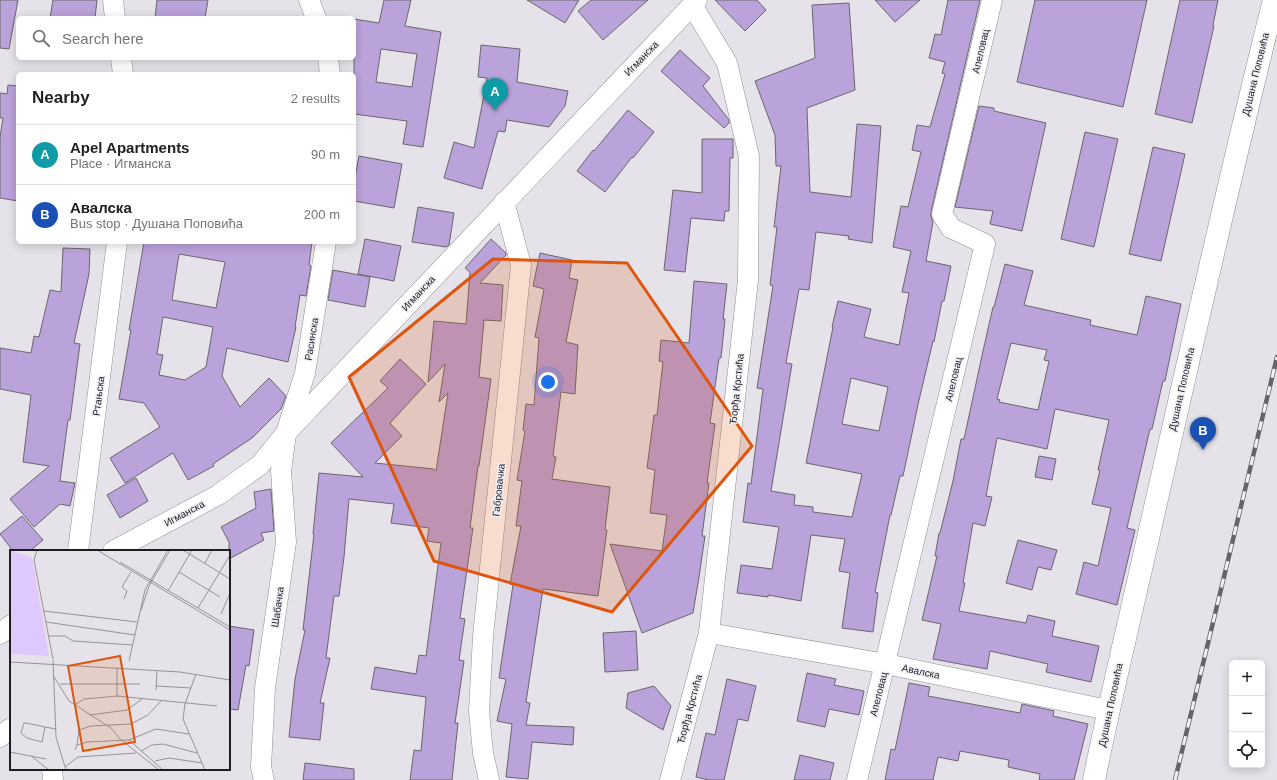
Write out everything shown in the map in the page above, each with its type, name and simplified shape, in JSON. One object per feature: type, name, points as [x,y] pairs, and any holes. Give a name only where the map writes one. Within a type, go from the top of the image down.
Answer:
[{"type":"street","points":[[113,0],[115,16]]},
{"type":"street","points":[[309,0],[315,16]]},
{"type":"street","name":"Апеловац","points":[[857,780],[886,664],[985,244],[951,228],[942,214],[992,0]]},
{"type":"street","name":"Душана Поповића","points":[[1094,780],[1108,710],[1234,161],[1274,0]]},
{"type":"street","name":"Игманска","points":[[115,550],[218,495],[260,465],[286,433],[694,2]]},
{"type":"street","name":"Ђорђа Крстића","points":[[670,780],[709,633],[748,280],[749,156],[727,63],[694,2]]},
{"type":"street","points":[[121,60],[123,72]]},
{"type":"street","points":[[328,60],[330,72]]},
{"type":"street","name":"Габровачка","points":[[489,780],[483,753],[479,711],[483,636],[521,264],[504,202]]},
{"type":"street","name":"Ртањска","points":[[78,550],[117,244]]},
{"type":"street","name":"Расинска","points":[[286,433],[305,373],[326,244]]},
{"type":"street","name":"Шабачка","points":[[264,780],[261,767],[265,688],[286,542],[281,471],[286,433]]},
{"type":"street","points":[[0,634],[10,626]]},
{"type":"street","name":"Авалска","points":[[709,633],[886,664],[1108,710]]},
{"type":"street","points":[[0,737],[10,729]]},
{"type":"street","points":[[52,770],[53,780]]},
{"type":"highlighted area","points":[[493,259],[627,263],[752,446],[612,612],[434,561],[349,377]]},
{"type":"building","points":[[0,0],[18,0],[9,49],[0,48]]},
{"type":"building","points":[[53,0],[97,0],[95,16],[50,16]]},
{"type":"building","points":[[157,0],[208,0],[205,16],[155,16]]},
{"type":"building","points":[[384,0],[411,0],[405,26],[441,32],[423,147],[403,144],[407,121],[356,114],[356,72],[354,72],[354,60],[356,60],[356,19],[379,23]],"holes":[[[381,49],[417,54],[412,87],[376,82]]]},
{"type":"building","points":[[527,0],[579,0],[565,23]]},
{"type":"building","points":[[591,0],[648,0],[603,40],[578,11]]},
{"type":"building","points":[[715,0],[757,0],[766,10],[745,31]]},
{"type":"building","points":[[875,0],[920,0],[895,22]]},
{"type":"building","points":[[948,0],[980,0],[931,212],[933,222],[926,261],[951,266],[944,301],[942,301],[934,342],[933,341],[919,400],[903,476],[900,476],[890,515],[875,592],[878,593],[873,632],[842,628],[850,573],[839,571],[845,539],[811,535],[801,601],[768,595],[768,597],[737,593],[741,565],[772,569],[779,527],[743,522],[748,483],[751,484],[763,389],[757,388],[773,286],[770,285],[777,227],[774,227],[781,166],[776,166],[775,135],[755,81],[815,58],[812,5],[849,3],[855,90],[807,108],[810,192],[851,197],[857,124],[881,126],[872,243],[848,239],[849,236],[816,232],[809,290],[799,289],[786,363],[792,364],[771,491],[795,495],[794,505],[813,507],[813,512],[852,517],[862,474],[806,463],[838,301],[871,309],[864,337],[899,345],[909,293],[902,292],[911,251],[893,247],[901,206],[908,207],[921,152],[912,150],[917,125],[930,127],[945,74],[942,73],[945,62],[929,58],[935,34],[941,35]],"holes":[[[851,378],[888,387],[879,431],[842,424]]]},
{"type":"building","points":[[1035,0],[1147,0],[1123,107],[1017,82]]},
{"type":"building","points":[[1180,0],[1218,0],[1214,26],[1192,123],[1155,114]]},
{"type":"building","points":[[481,45],[520,49],[517,82],[568,91],[565,106],[549,127],[507,120],[505,132],[498,131],[482,189],[444,178],[454,142],[474,148],[487,78],[478,77]]},
{"type":"building","points":[[680,50],[710,78],[703,86],[729,120],[729,123],[724,128],[661,71]]},
{"type":"building","points":[[8,85],[16,86],[16,201],[0,198],[0,137],[3,118],[0,118],[0,93],[7,94]]},
{"type":"building","points":[[979,106],[994,108],[994,111],[1046,123],[1022,231],[990,224],[993,211],[955,207]]},
{"type":"building","points":[[628,110],[654,132],[633,158],[632,157],[605,192],[577,171]]},
{"type":"building","points":[[1085,132],[1118,139],[1094,247],[1061,239]]},
{"type":"building","points":[[702,139],[733,139],[733,158],[730,158],[729,211],[725,211],[724,221],[691,218],[685,272],[664,270],[673,190],[702,193]]},
{"type":"building","points":[[1153,147],[1185,154],[1161,261],[1129,254]]},
{"type":"building","points":[[359,156],[402,164],[394,208],[356,201],[356,172]]},
{"type":"building","points":[[418,207],[454,213],[449,245],[446,247],[412,242]]},
{"type":"building","points":[[365,239],[401,246],[394,281],[358,274]]},
{"type":"building","points":[[491,239],[506,253],[506,255],[480,283],[503,285],[501,321],[484,320],[479,377],[491,379],[478,466],[470,528],[473,528],[460,618],[465,619],[459,660],[464,661],[455,723],[458,723],[452,780],[410,780],[414,750],[421,751],[426,697],[371,689],[375,667],[416,674],[419,655],[426,656],[441,543],[427,541],[429,528],[391,523],[394,504],[349,499],[339,596],[334,596],[326,658],[330,658],[320,703],[324,703],[320,740],[289,737],[295,679],[305,630],[303,630],[314,534],[319,473],[363,477],[331,443],[388,388],[380,381],[400,359],[426,384],[390,423],[402,436],[375,463],[434,469],[436,471],[448,393],[439,402],[445,364],[428,382],[434,321],[466,324],[470,272],[465,268]]},
{"type":"building","points":[[144,244],[312,244],[309,265],[311,266],[306,296],[300,295],[296,327],[288,362],[227,348],[222,376],[240,407],[269,378],[286,396],[281,409],[252,438],[213,464],[214,466],[188,480],[173,453],[125,483],[110,458],[160,427],[144,403],[119,399],[131,330],[129,330]],"holes":[[[179,254],[225,262],[216,308],[172,300]],[[163,317],[213,327],[206,367],[185,380],[159,375],[163,355],[157,354]]]},
{"type":"building","points":[[63,248],[90,249],[89,274],[74,343],[80,344],[60,481],[75,483],[70,506],[60,504],[34,527],[10,499],[49,466],[23,462],[31,395],[0,389],[0,348],[31,353],[34,336],[39,337],[50,290],[61,292]]},
{"type":"building","points":[[540,253],[572,260],[569,278],[578,280],[566,342],[578,345],[575,394],[561,392],[553,456],[556,457],[552,479],[610,487],[605,530],[607,530],[598,596],[543,589],[526,702],[530,703],[526,725],[574,727],[573,745],[532,742],[528,779],[506,777],[512,724],[497,721],[506,679],[499,678],[513,585],[510,584],[521,526],[516,526],[522,481],[517,480],[525,431],[523,430],[526,404],[534,405],[539,338],[535,337],[544,289],[533,286]]},
{"type":"building","points":[[1005,264],[1033,271],[1024,305],[1091,320],[1090,325],[1137,335],[1146,296],[1181,304],[1165,381],[1163,381],[1152,429],[1150,429],[1127,528],[1135,530],[1117,605],[1076,594],[1084,562],[1098,566],[1111,508],[1092,504],[1109,420],[1055,409],[1047,449],[997,438],[986,496],[992,497],[985,526],[973,523],[963,583],[965,583],[959,611],[1026,623],[1028,615],[1055,621],[1052,636],[1099,646],[1091,682],[1046,672],[1048,664],[990,651],[987,669],[933,659],[941,624],[922,620],[937,556],[935,556],[939,533],[953,481],[961,439],[964,439]],"holes":[[[1011,343],[1047,350],[1044,360],[1049,361],[1038,410],[999,402],[1000,400],[997,399]]]},
{"type":"building","points":[[333,270],[370,277],[365,307],[328,300]]},
{"type":"building","points":[[694,281],[727,284],[721,358],[719,358],[710,423],[715,424],[707,483],[709,483],[702,536],[705,536],[699,577],[693,613],[642,633],[610,544],[662,551],[667,515],[650,513],[655,470],[647,468],[654,415],[657,415],[663,362],[659,361],[661,340],[689,343]]},
{"type":"building","points":[[1039,456],[1056,459],[1052,480],[1035,477]]},
{"type":"building","points":[[136,478],[148,501],[120,518],[107,495]]},
{"type":"building","points":[[271,489],[274,531],[261,533],[264,540],[230,558],[229,542],[221,527],[256,508],[254,492]]},
{"type":"building","points":[[22,516],[43,540],[31,550],[12,550],[0,534]]},
{"type":"building","points":[[1018,540],[1057,550],[1051,570],[1038,567],[1032,590],[1006,583]]},
{"type":"building","points":[[230,626],[254,630],[249,666],[246,665],[238,710],[230,709]]},
{"type":"building","points":[[636,631],[638,670],[605,672],[603,633]]},
{"type":"building","points":[[807,673],[836,679],[834,685],[864,691],[859,715],[829,709],[825,727],[797,721]]},
{"type":"building","points":[[727,679],[756,686],[748,721],[738,719],[724,780],[709,780],[696,777],[706,733],[715,735]]},
{"type":"building","points":[[909,683],[930,687],[928,696],[1020,713],[1022,704],[1054,711],[1053,716],[1088,724],[1074,780],[1039,780],[1040,774],[1008,767],[1009,760],[960,751],[958,761],[938,757],[933,780],[885,780],[891,749],[895,750]]},
{"type":"building","points":[[654,686],[671,706],[663,730],[626,708],[628,693]]},
{"type":"building","points":[[800,755],[834,763],[830,780],[794,780]]},
{"type":"building","points":[[305,763],[354,769],[354,780],[303,780]]},
{"type":"railway","points":[[1175,780],[1277,357]]},
{"type":"place","name":"Apel Apartments","points":[[495,111]]},
{"type":"place","name":"Авалска","points":[[1203,450]]}]
